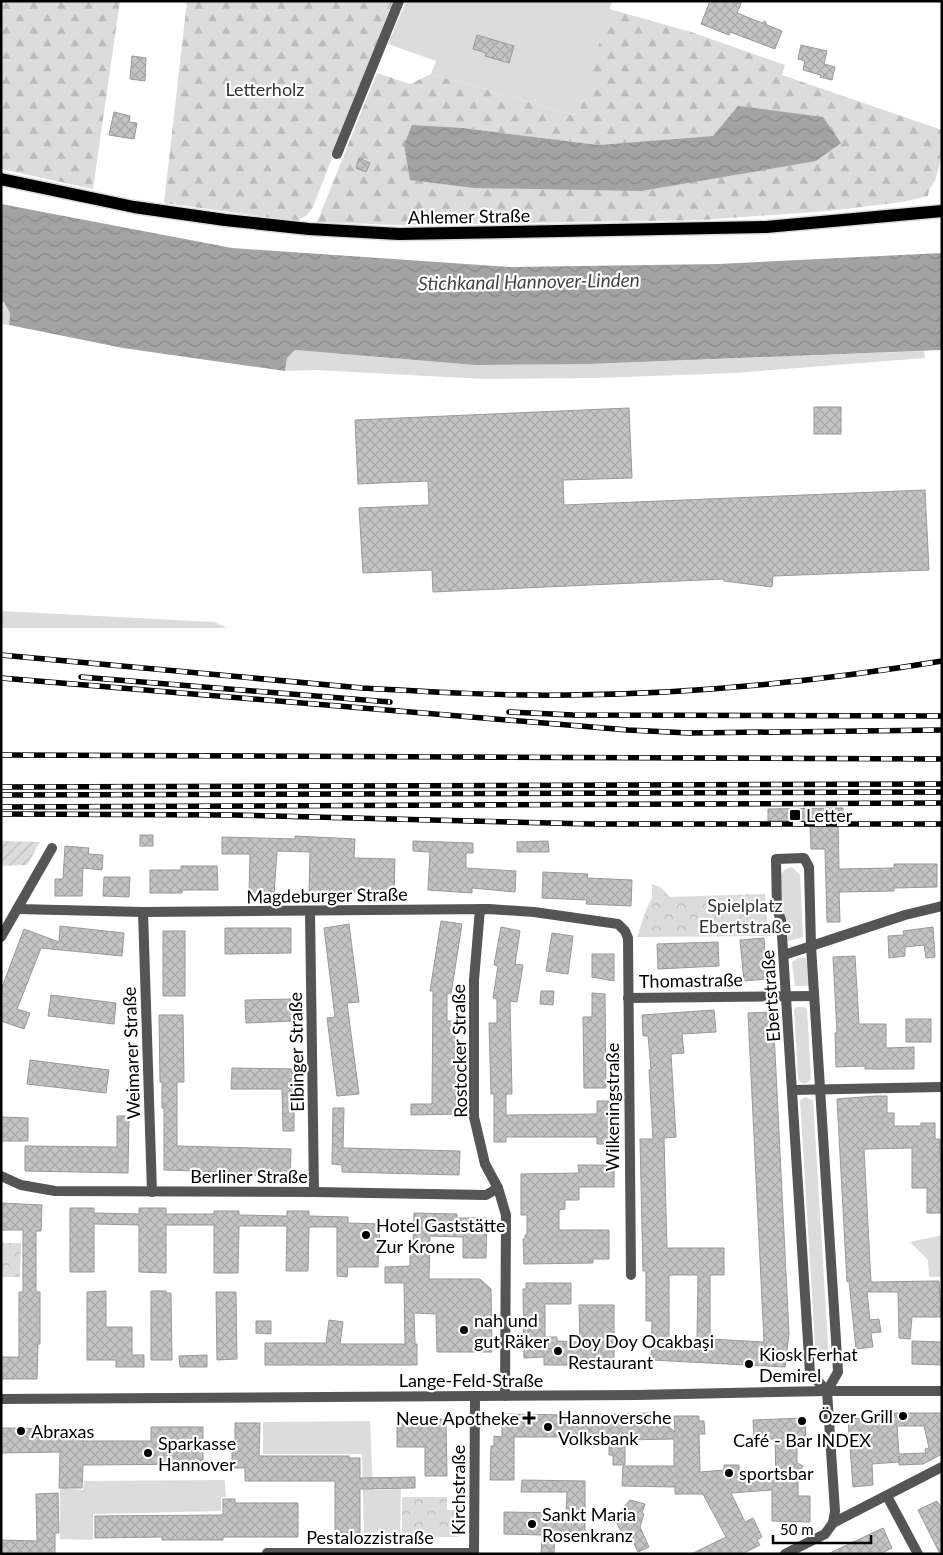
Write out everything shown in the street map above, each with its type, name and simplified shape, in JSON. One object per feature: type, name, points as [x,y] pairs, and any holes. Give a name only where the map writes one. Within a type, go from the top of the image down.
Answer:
[{"type":"main road","name":"Ahlemer Straße","points":[[1,179],[125,205],[225,220],[309,229],[399,234],[766,227],[942,211]]},
{"type":"street","points":[[337,154],[399,1]]},
{"type":"street","points":[[1,937],[52,848]]},
{"type":"street","name":"Ebertstraße","points":[[827,1391],[810,1373],[787,995],[781,920],[777,910],[776,859],[804,858],[809,867],[811,946],[838,1372],[827,1391],[834,1511],[833,1523]]},
{"type":"street","points":[[784,955],[905,915],[942,906]]},
{"type":"street","name":"Magdeburger Straße","points":[[18,908],[143,912],[480,910],[534,912],[618,924],[625,931],[628,938]]},
{"type":"street","name":"Rostocker Straße","points":[[480,910],[474,980],[474,1117],[485,1164],[498,1188],[506,1215],[505,1396]]},
{"type":"street","name":"Weimarer Straße","points":[[143,912],[152,1192]]},
{"type":"street","name":"Elbinger Straße","points":[[310,912],[314,1192]]},
{"type":"street","name":"Wilkeningstraße","points":[[628,938],[631,1275]]},
{"type":"street","name":"Thomastraße","points":[[628,998],[814,996]]},
{"type":"street","points":[[793,1090],[942,1087]]},
{"type":"street","name":"Berliner Straße","points":[[1,1176],[21,1185],[55,1192],[314,1192],[486,1195],[498,1188]]},
{"type":"street","name":"Lange-Feld-Straße","points":[[1,1399],[732,1394],[827,1391],[942,1392]]},
{"type":"street","name":"Kirchstraße","points":[[474,1553],[475,1396]]},
{"type":"street","points":[[786,1554],[825,1534],[833,1523],[942,1467]]},
{"type":"street","points":[[887,1496],[915,1549]]},
{"type":"street","name":"Pestalozzistraße","points":[[267,1553],[474,1553]]},
{"type":"green space","points":[[1,1],[120,1],[93,189],[1,169]]},
{"type":"green space","name":"Letterholz","points":[[187,1],[393,1],[313,207],[307,215],[297,221],[164,203]]},
{"type":"green space","points":[[406,1],[612,1],[578,116],[431,74],[436,61],[388,44]]},
{"type":"green space","points":[[609,9],[691,32],[785,65],[782,75],[942,130],[941,154],[936,178],[928,196],[903,202],[827,211],[702,220],[396,225],[317,222],[377,73],[410,84],[431,74],[578,116]],"holes":[[[463,128],[598,145],[713,136],[410,180]]]},
{"type":"green space","points":[[1,301],[4,301],[10,313],[9,325],[2,324]]},
{"type":"green space","points":[[295,350],[475,365],[589,364],[924,351],[925,358],[735,373],[597,378],[484,379],[315,370],[285,371],[287,358]]},
{"type":"green space","points":[[1,611],[214,622],[227,628],[1,628]]},
{"type":"green space","points":[[1,841],[40,842],[27,865],[1,866]]},
{"type":"green space","points":[[792,867],[800,875],[803,937],[785,942],[781,876],[784,870]]},
{"type":"green space","name":"Spielplatz Ebertstraße","points":[[652,884],[660,887],[670,897],[765,894],[766,916],[772,936],[637,937],[652,898]]},
{"type":"green space","points":[[798,958],[806,958],[809,986],[795,986],[792,962]]},
{"type":"green space","points":[[796,1007],[807,1009],[811,1078],[805,1084],[800,1082],[798,1078],[794,1010]]},
{"type":"green space","points":[[806,1097],[813,1100],[829,1360],[816,1360],[800,1100]]},
{"type":"green space","points":[[942,1235],[942,1277],[929,1277],[928,1260],[910,1242]]},
{"type":"green space","points":[[1,1243],[21,1243],[20,1277],[1,1277]]},
{"type":"green space","points":[[370,1421],[373,1490],[401,1489],[400,1536],[364,1535],[362,1454],[263,1454],[263,1422]]},
{"type":"green space","points":[[225,1480],[226,1497],[221,1497],[221,1511],[93,1514],[93,1540],[60,1539],[60,1481],[69,1481],[69,1489],[83,1490],[84,1481]]},
{"type":"green space","points":[[402,1497],[447,1497],[447,1510],[459,1510],[459,1537],[402,1537]]},
{"type":"water","points":[[738,106],[823,117],[841,143],[816,161],[641,191],[474,188],[410,180],[404,145],[412,125],[463,128],[598,145],[713,136]]},
{"type":"water","name":"Stichkanal Hannover-Linden","points":[[1,204],[232,248],[511,267],[718,264],[942,253],[942,350],[589,364],[475,365],[295,350],[287,358],[285,371],[123,348],[9,325],[10,313],[4,302],[1,301]]},
{"type":"building","points":[[710,1],[742,1],[737,13],[762,23],[765,21],[767,25],[782,31],[775,49],[730,32],[729,35],[701,24]]},
{"type":"building","points":[[477,35],[514,46],[509,63],[485,56],[486,53],[473,49]]},
{"type":"building","points":[[801,45],[827,51],[824,64],[835,67],[832,80],[803,70],[805,61],[798,59]]},
{"type":"building","points":[[132,56],[146,58],[145,81],[130,79]]},
{"type":"building","points":[[114,112],[130,116],[129,122],[137,123],[134,139],[109,135]]},
{"type":"building","points":[[359,158],[370,163],[366,172],[356,168]]},
{"type":"building","points":[[814,407],[841,407],[841,434],[814,434]]},
{"type":"building","points":[[629,408],[632,478],[563,480],[564,505],[925,490],[929,570],[773,576],[772,587],[724,581],[724,579],[433,592],[432,570],[363,573],[359,508],[429,505],[428,481],[358,484],[355,420]]},
{"type":"building","points":[[843,808],[843,820],[838,820],[839,869],[894,868],[894,864],[937,864],[937,887],[894,888],[894,891],[839,892],[840,922],[827,922],[825,849],[811,849],[810,821],[768,821],[768,809]]},
{"type":"building","points":[[140,835],[153,835],[153,846],[140,846]]},
{"type":"building","points":[[295,836],[355,839],[354,858],[395,859],[394,893],[334,891],[333,895],[309,894],[310,852],[277,851],[274,895],[249,895],[250,854],[222,854],[222,837],[295,839]]},
{"type":"building","points":[[413,841],[473,843],[473,853],[466,853],[466,868],[516,871],[515,892],[472,888],[472,893],[428,890],[430,852],[413,851]]},
{"type":"building","points":[[548,841],[549,852],[517,852],[517,842]]},
{"type":"building","points":[[65,846],[89,848],[88,854],[103,855],[102,870],[83,868],[82,896],[55,896],[55,879],[63,879]]},
{"type":"building","points":[[181,866],[217,866],[218,890],[182,890],[182,893],[150,893],[150,870],[181,870]]},
{"type":"building","points":[[543,872],[588,874],[587,878],[632,880],[631,906],[586,904],[587,900],[542,898]]},
{"type":"building","points":[[104,877],[130,877],[129,897],[103,896]]},
{"type":"building","points":[[441,921],[462,924],[451,994],[447,993],[447,1021],[454,1021],[456,1114],[411,1115],[411,1104],[432,1104],[433,991],[430,991]]},
{"type":"building","points":[[349,924],[359,1002],[347,1003],[359,1094],[337,1096],[327,1018],[335,1017],[324,928]]},
{"type":"building","points":[[60,926],[124,933],[122,956],[41,948],[17,1009],[30,1013],[24,1029],[1,1021],[1,990],[24,929],[59,942]]},
{"type":"building","points":[[501,927],[520,931],[515,964],[523,965],[517,1002],[510,1001],[512,1094],[506,1094],[506,1115],[597,1114],[597,1101],[610,1101],[610,1144],[597,1144],[597,1137],[506,1137],[506,1142],[494,1142],[494,1094],[491,1094],[489,1023],[497,1023],[497,999],[493,998],[498,966],[494,965]]},
{"type":"building","points":[[933,927],[935,957],[926,958],[924,945],[905,947],[905,956],[889,958],[888,936],[904,935],[903,931]]},
{"type":"building","points":[[225,928],[291,928],[291,953],[225,954]]},
{"type":"building","points":[[163,931],[185,931],[185,996],[163,996]]},
{"type":"building","points":[[552,933],[573,936],[568,974],[546,971]]},
{"type":"building","points":[[764,938],[767,979],[744,981],[740,940]]},
{"type":"building","points":[[718,942],[719,966],[658,969],[657,944]]},
{"type":"building","points":[[592,954],[614,954],[614,981],[592,977]]},
{"type":"building","points":[[855,956],[859,1024],[886,1024],[886,1048],[914,1047],[914,1069],[865,1069],[865,1066],[836,1067],[835,1033],[837,1033],[833,957]]},
{"type":"building","points":[[541,991],[554,991],[553,1005],[540,1004]]},
{"type":"building","points":[[592,993],[605,994],[606,1088],[584,1088],[583,1017],[592,1017]]},
{"type":"building","points":[[51,995],[116,1003],[114,1024],[48,1016]]},
{"type":"building","points":[[291,999],[293,1021],[246,1023],[245,1000]]},
{"type":"building","points":[[714,1010],[716,1032],[682,1034],[684,1053],[671,1054],[676,1137],[664,1138],[667,1248],[724,1248],[724,1275],[710,1275],[710,1339],[764,1342],[748,1013],[773,1012],[789,1334],[785,1367],[651,1360],[652,1321],[646,1321],[646,1271],[643,1271],[640,1139],[653,1139],[649,1070],[651,1069],[648,1036],[643,1036],[642,1015]],"holes":[[[669,1275],[698,1275],[697,1339],[669,1338]]]},
{"type":"building","points":[[159,1015],[183,1015],[184,1082],[177,1082],[177,1146],[291,1149],[290,1176],[230,1175],[230,1172],[164,1170],[164,1108],[162,1108],[162,1082],[160,1082]]},
{"type":"building","points":[[906,1019],[931,1019],[931,1042],[906,1042]]},
{"type":"building","points":[[30,1060],[109,1070],[106,1093],[27,1084]]},
{"type":"building","points":[[232,1068],[297,1069],[296,1090],[294,1090],[294,1131],[283,1131],[282,1089],[231,1089]]},
{"type":"building","points":[[887,1096],[887,1113],[894,1113],[894,1126],[921,1126],[921,1123],[935,1123],[935,1139],[940,1139],[940,1157],[942,1157],[942,1213],[927,1213],[927,1188],[912,1188],[912,1148],[864,1149],[871,1282],[939,1281],[941,1317],[912,1317],[910,1339],[899,1338],[898,1292],[867,1292],[870,1320],[879,1319],[881,1332],[871,1333],[873,1347],[856,1349],[849,1281],[847,1282],[837,1099]]},
{"type":"building","points":[[333,1108],[344,1108],[343,1148],[460,1151],[459,1175],[342,1172],[342,1165],[332,1164]]},
{"type":"building","points":[[117,1116],[129,1116],[128,1173],[25,1171],[25,1146],[117,1147]]},
{"type":"building","points":[[1,1117],[28,1118],[28,1141],[1,1141]]},
{"type":"building","points":[[578,1165],[614,1165],[614,1187],[579,1187],[579,1200],[565,1200],[565,1209],[559,1210],[559,1230],[609,1230],[609,1259],[593,1259],[593,1263],[524,1264],[523,1239],[527,1235],[527,1215],[521,1215],[521,1174],[579,1173]]},
{"type":"building","points":[[1,1203],[42,1205],[41,1231],[36,1231],[36,1292],[40,1292],[40,1344],[38,1344],[37,1379],[1,1379],[1,1357],[19,1357],[19,1292],[23,1292],[23,1230],[1,1230]]},
{"type":"building","points":[[70,1208],[94,1208],[94,1213],[139,1214],[139,1208],[166,1208],[166,1214],[214,1214],[214,1211],[239,1211],[239,1215],[287,1216],[287,1211],[309,1211],[309,1216],[348,1217],[348,1223],[380,1224],[378,1267],[348,1267],[347,1277],[337,1276],[337,1227],[309,1227],[308,1271],[286,1271],[287,1226],[239,1226],[238,1273],[214,1273],[214,1225],[166,1225],[166,1273],[139,1272],[139,1225],[94,1224],[94,1272],[70,1272]]},
{"type":"building","points":[[414,1213],[457,1214],[457,1218],[487,1218],[486,1258],[463,1258],[463,1237],[430,1236],[429,1279],[480,1279],[491,1289],[492,1352],[437,1352],[436,1314],[414,1313],[417,1365],[265,1365],[265,1343],[326,1343],[329,1320],[343,1322],[340,1344],[405,1344],[404,1283],[385,1283],[385,1267],[410,1266],[410,1242],[413,1242]]},
{"type":"building","points":[[526,1283],[571,1283],[571,1304],[545,1304],[545,1337],[557,1337],[557,1341],[580,1342],[579,1305],[614,1305],[614,1365],[544,1365],[544,1357],[524,1358],[523,1289],[526,1289]]},
{"type":"building","points":[[106,1291],[106,1327],[132,1327],[132,1355],[144,1355],[144,1367],[116,1367],[116,1360],[87,1360],[87,1292]]},
{"type":"building","points":[[151,1291],[171,1293],[172,1360],[151,1360]]},
{"type":"building","points":[[216,1292],[236,1292],[237,1359],[217,1360]]},
{"type":"building","points":[[256,1321],[271,1321],[271,1334],[256,1333]]},
{"type":"building","points":[[912,1341],[942,1342],[942,1365],[912,1364]]},
{"type":"building","points":[[207,1355],[207,1367],[180,1367],[179,1356]]},
{"type":"building","points":[[653,1413],[675,1432],[674,1416],[699,1416],[699,1421],[704,1421],[705,1434],[699,1434],[700,1472],[724,1470],[724,1465],[739,1465],[739,1482],[776,1480],[775,1439],[754,1440],[753,1420],[805,1418],[806,1444],[797,1444],[797,1463],[803,1466],[798,1474],[798,1496],[810,1496],[810,1522],[772,1521],[772,1490],[731,1493],[745,1522],[753,1518],[762,1537],[757,1540],[760,1545],[742,1554],[691,1554],[726,1537],[703,1494],[675,1494],[675,1487],[622,1486],[623,1466],[674,1466],[674,1439],[625,1440],[625,1465],[613,1465],[613,1455],[609,1455],[609,1440],[583,1441],[583,1437],[514,1437],[514,1480],[490,1480],[491,1446],[494,1446],[494,1436],[502,1437],[502,1414]]},
{"type":"building","points":[[874,1413],[942,1413],[942,1454],[923,1464],[899,1465],[899,1462],[872,1464],[873,1485],[853,1487],[848,1419],[874,1417]],"holes":[[[897,1426],[924,1426],[929,1448],[925,1449],[926,1453],[899,1454]]]},
{"type":"building","points":[[446,1419],[447,1476],[425,1476],[425,1447],[397,1447],[397,1420]]},
{"type":"building","points":[[235,1423],[260,1423],[259,1456],[349,1456],[349,1458],[360,1458],[360,1478],[415,1477],[415,1488],[360,1489],[360,1533],[335,1533],[335,1481],[245,1481],[245,1468],[232,1468],[232,1451],[235,1451]]},
{"type":"building","points":[[151,1427],[203,1427],[203,1464],[83,1465],[82,1488],[59,1488],[60,1452],[1,1453],[1,1428],[83,1429],[83,1441],[151,1441]]},
{"type":"building","points":[[522,1480],[585,1481],[585,1532],[560,1531],[560,1533],[555,1533],[554,1554],[541,1554],[542,1535],[504,1534],[504,1512],[566,1513],[567,1492],[521,1492]]},
{"type":"building","points":[[58,1493],[59,1533],[55,1533],[55,1554],[1,1554],[1,1540],[37,1541],[36,1494]]},
{"type":"building","points":[[223,1499],[235,1499],[235,1503],[298,1503],[298,1537],[223,1537],[223,1540],[162,1540],[162,1537],[95,1538],[95,1516],[223,1515]]},
{"type":"building","points":[[630,1500],[645,1504],[640,1527],[649,1547],[638,1552],[631,1537],[626,1540],[614,1518]]},
{"type":"building","points":[[937,1501],[942,1509],[942,1554],[940,1554],[918,1510]]},
{"type":"building","points":[[883,1528],[892,1548],[880,1554],[828,1554]]},
{"type":"railway","points":[[1,655],[362,688],[544,695],[663,692],[756,685],[850,675],[942,661]]},
{"type":"railway","points":[[81,677],[390,702]]},
{"type":"railway","points":[[1,678],[628,730],[689,733],[942,730]]},
{"type":"railway","points":[[509,712],[573,715],[942,716]]},
{"type":"railway","points":[[1,755],[942,759]]},
{"type":"railway","points":[[1,787],[942,784]]},
{"type":"railway","points":[[1,795],[942,792]]},
{"type":"railway","points":[[1,807],[942,803]]},
{"type":"railway","points":[[1,814],[234,815],[591,824],[942,824]]},
{"type":"place","name":"Letter","points":[[795,815]]},
{"type":"place","name":"Hotel Gaststätte Zur Krone","points":[[366,1235]]},
{"type":"place","name":"nah und gut Räker","points":[[464,1330]]},
{"type":"place","name":"Doy Doy Ocakbaşi Restaurant","points":[[558,1351]]},
{"type":"place","name":"Kiosk Ferhat Demirel","points":[[749,1364]]},
{"type":"place","name":"Özer Grill","points":[[903,1416]]},
{"type":"place","name":"Neue Apotheke","points":[[529,1418]]},
{"type":"place","name":"Café - Bar INDEX","points":[[802,1421]]},
{"type":"place","name":"Hannoversche Volksbank","points":[[548,1427]]},
{"type":"place","name":"Abraxas","points":[[21,1431]]},
{"type":"place","name":"Sparkasse Hannover","points":[[148,1453]]},
{"type":"place","name":"sportsbar","points":[[729,1473]]},
{"type":"place","name":"Sankt Maria Rosenkranz","points":[[532,1524]]}]
